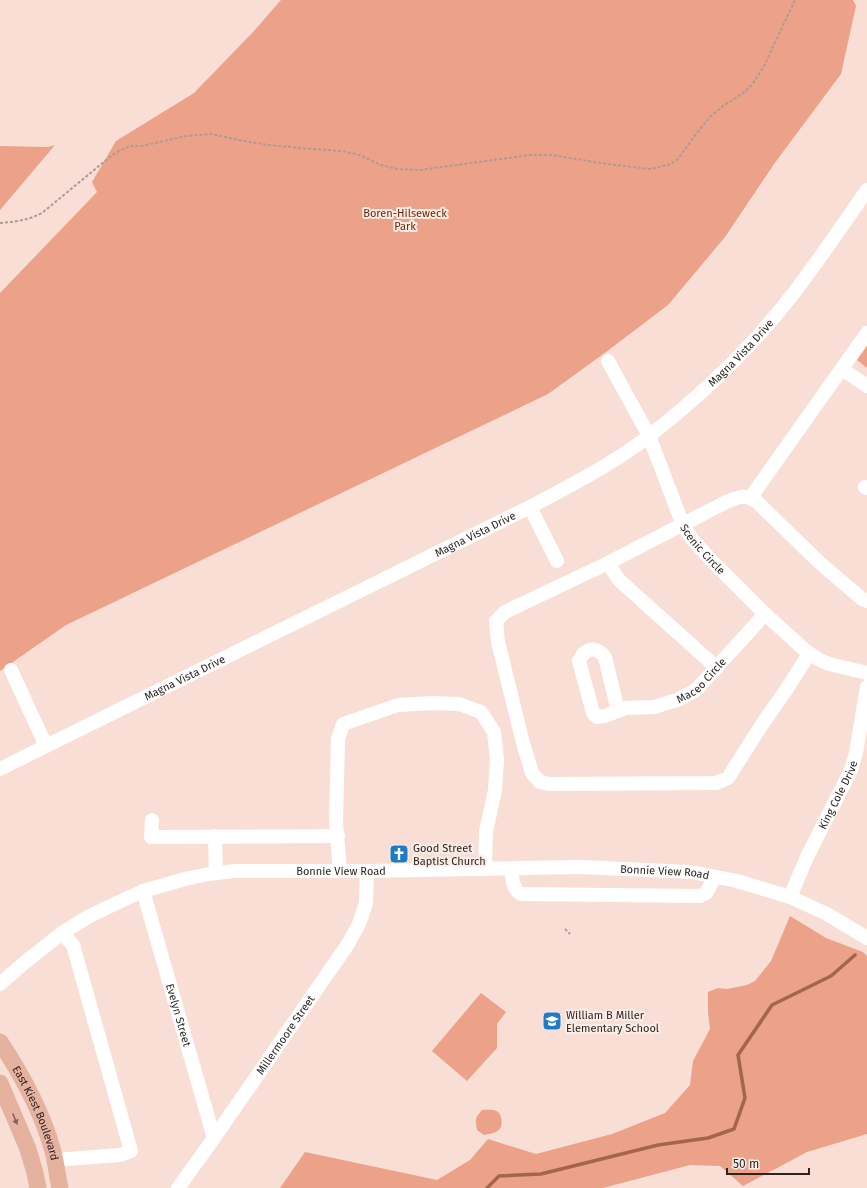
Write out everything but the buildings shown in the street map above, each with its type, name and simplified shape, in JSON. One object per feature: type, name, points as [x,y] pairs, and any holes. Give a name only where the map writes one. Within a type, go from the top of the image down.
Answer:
[{"type":"main road","name":"East Kiest Boulevard","points":[[0,1042],[37,1106],[52,1149],[60,1188]]},
{"type":"main road","name":"East Kiest Boulevard","points":[[0,1083],[28,1149],[38,1188]]},
{"type":"street","name":"Magna Vista Drive","points":[[0,769],[530,507],[591,474],[649,436],[710,385],[734,362],[793,294],[867,190]]},
{"type":"street","points":[[751,497],[867,333]]},
{"type":"street","name":"Scenic Circle","points":[[608,361],[649,436],[683,525],[692,539],[712,562],[765,614],[809,654],[829,664],[867,673]]},
{"type":"street","points":[[842,369],[867,386]]},
{"type":"street","points":[[809,654],[788,687],[760,726],[728,778],[716,783],[548,784],[540,782],[532,773],[498,642],[496,622],[505,612],[608,563],[726,502],[741,496],[751,497],[757,502],[820,562],[862,599],[867,601]]},
{"type":"street","points":[[530,507],[558,562]]},
{"type":"street","points":[[608,563],[619,580],[717,668]]},
{"type":"street","name":"Maceo Circle","points":[[618,711],[626,708],[654,707],[677,700],[696,690],[765,614]]},
{"type":"street","points":[[11,670],[46,746]]},
{"type":"street","name":"King Cole Drive","points":[[790,897],[807,857],[851,770],[856,753],[867,687]]},
{"type":"street","points":[[340,871],[336,823],[338,739],[343,724],[398,705],[432,703],[459,704],[481,712],[494,732],[497,760],[495,790],[486,832],[485,869]]},
{"type":"street","points":[[152,820],[151,836],[338,836]]},
{"type":"street","points":[[215,836],[216,873]]},
{"type":"street","name":"Bonnie View Road","points":[[0,984],[30,958],[62,934],[86,918],[106,908],[143,891],[184,879],[234,871],[367,871],[588,867],[691,872],[736,881],[790,897],[826,914],[867,938]]},
{"type":"street","points":[[511,868],[514,886],[520,894],[700,896],[706,893],[715,876]]},
{"type":"street","name":"Millermoore Street","points":[[178,1188],[344,950],[359,924],[366,903],[367,871]]},
{"type":"street","name":"Evelyn Street","points":[[143,891],[214,1138]]},
{"type":"street","points":[[54,1160],[120,1155],[131,1152],[73,945],[62,934]]},
{"type":"path","points":[[0,223],[32,219],[42,213],[111,156],[121,150],[130,146],[142,146],[186,136],[211,134],[268,145],[341,151],[360,155],[381,165],[397,169],[420,170],[530,155],[552,155],[607,164],[650,168],[668,165],[677,160],[712,115],[745,92],[754,82],[764,66],[795,0]]},
{"type":"path","points":[[565,929],[570,934]]},
{"type":"green space","name":"Boren-Hilseweck Park","points":[[281,0],[853,0],[856,6],[841,74],[774,164],[725,237],[668,305],[548,394],[66,625],[0,671],[0,293],[97,192],[92,182],[116,141],[194,93],[254,31]]},
{"type":"green space","points":[[55,145],[0,210],[0,146],[48,147]]},
{"type":"green space","points":[[867,346],[867,368],[857,360]]},
{"type":"green space","points":[[790,916],[826,938],[863,952],[867,956],[867,1134],[807,1152],[743,1186],[720,1166],[690,1165],[603,1188],[280,1188],[305,1152],[437,1180],[470,1160],[488,1139],[536,1154],[612,1134],[665,1113],[690,1085],[693,1061],[710,1029],[708,992],[718,988],[727,989],[747,985],[755,981],[771,961]]},
{"type":"green space","points":[[481,993],[506,1012],[497,1024],[497,1048],[467,1081],[432,1051]]},
{"type":"green space","points":[[482,1110],[492,1110],[499,1113],[502,1122],[498,1130],[484,1135],[477,1130],[476,1119]]},
{"type":"waterway","points":[[487,1188],[499,1176],[541,1174],[658,1145],[708,1138],[734,1129],[745,1098],[738,1055],[772,1005],[831,976],[855,955]]},
{"type":"place","name":"Good Street Baptist Church","points":[[399,854]]},
{"type":"place","name":"William B Miller Elementary School","points":[[552,1021]]}]
